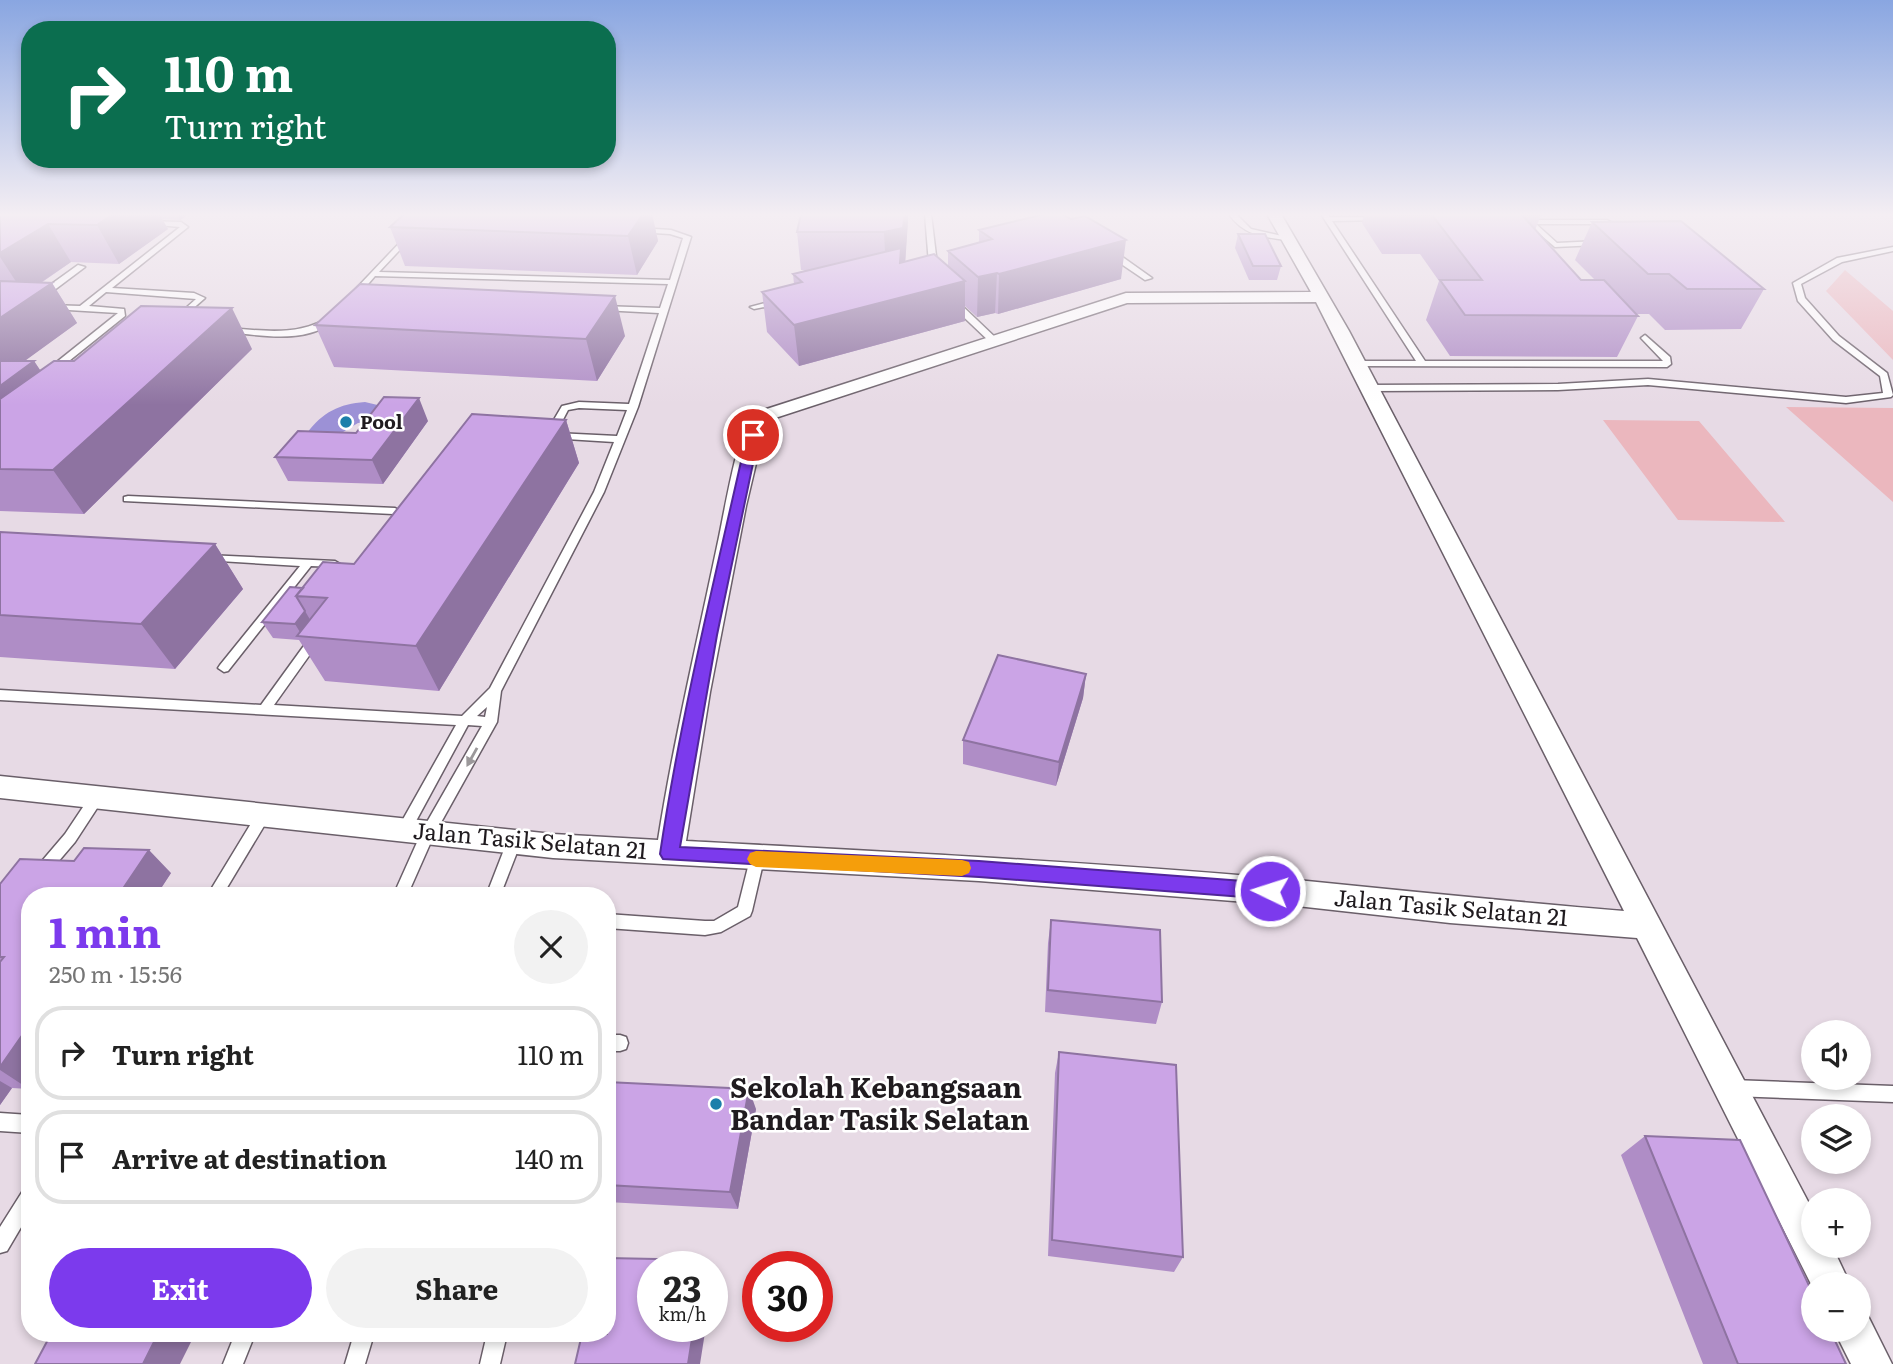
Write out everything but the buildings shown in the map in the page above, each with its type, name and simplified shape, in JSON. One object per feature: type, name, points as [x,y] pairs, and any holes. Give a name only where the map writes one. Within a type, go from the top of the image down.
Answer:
[{"type":"street","points":[[1310,278],[1358,364],[1825,1272]]},
{"type":"street","points":[[670,854],[676,805],[709,635],[748,452],[758,418],[1126,298],[1321,297]]},
{"type":"street","name":"Jalan Tasik Selatan 21","points":[[0,787],[514,842],[670,854],[979,869],[1297,893],[1450,910],[1647,926]]},
{"type":"street","points":[[1860,1342],[1872,1364]]},
{"type":"lane","points":[[41,379],[122,314],[121,311],[114,310],[37,303],[68,278]]},
{"type":"lane","points":[[82,308],[120,278]]},
{"type":"lane","points":[[344,306],[370,278]]},
{"type":"lane","points":[[510,278],[674,282]]},
{"type":"lane","points":[[402,887],[416,832],[464,721],[495,691],[599,492],[633,407],[675,278]]},
{"type":"lane","points":[[1366,278],[1422,364]]},
{"type":"lane","points":[[1370,388],[1558,387],[1648,382],[1846,400],[1888,395],[1884,374],[1836,338],[1801,299],[1797,283],[1807,278]]},
{"type":"lane","points":[[105,290],[194,295],[201,298],[177,320]]},
{"type":"lane","points":[[946,296],[994,341]]},
{"type":"lane","points":[[351,298],[365,298]]},
{"type":"lane","points":[[754,307],[781,301]]},
{"type":"lane","points":[[595,308],[663,311]]},
{"type":"lane","points":[[218,330],[296,333],[315,330],[336,314]]},
{"type":"lane","points":[[1358,364],[1667,364],[1667,359],[1645,338]]},
{"type":"lane","points":[[621,439],[551,435],[565,408],[579,405],[633,407]]},
{"type":"lane","points":[[128,499],[395,511],[401,514],[402,520],[395,529]]},
{"type":"lane","points":[[201,557],[344,565]]},
{"type":"lane","points":[[224,668],[308,563]]},
{"type":"lane","points":[[264,710],[320,632]]},
{"type":"lane","points":[[416,832],[491,722],[495,691]]},
{"type":"lane","points":[[0,695],[491,722]]},
{"type":"lane","points":[[28,887],[70,838],[98,796]]},
{"type":"lane","points":[[220,887],[263,816]]},
{"type":"lane","points":[[496,887],[514,842]]},
{"type":"lane","points":[[616,922],[716,927],[745,911],[757,859]]},
{"type":"lane","points":[[1732,1088],[1893,1094]]},
{"type":"lane","points":[[0,1122],[21,1123]]},
{"type":"lane","points":[[0,1244],[21,1210]]},
{"type":"lane","points":[[233,1364],[241,1342]]},
{"type":"lane","points":[[355,1364],[362,1342]]},
{"type":"lane","points":[[490,1364],[496,1342]]},
{"type":"shaded area","points":[[1838,278],[1854,278],[1893,311],[1893,360],[1826,291]]},
{"type":"shaded area","name":"Pool","points":[[365,402],[390,408],[382,421],[358,423],[333,438],[307,433],[332,410]]},
{"type":"shaded area","points":[[1786,407],[1893,408],[1893,502]]},
{"type":"shaded area","points":[[1603,420],[1699,421],[1785,522],[1678,520]]},
{"type":"slow traffic","points":[[756,859],[962,868]]},
{"type":"place","name":"Pool","points":[[346,422]]},
{"type":"place","name":"Sekolah Kebangsaan Bandar Tasik Selatan","points":[[716,1104]]},
{"type":"route","points":[[753,435],[709,635],[676,805],[670,854],[979,869],[1270,891]]}]
